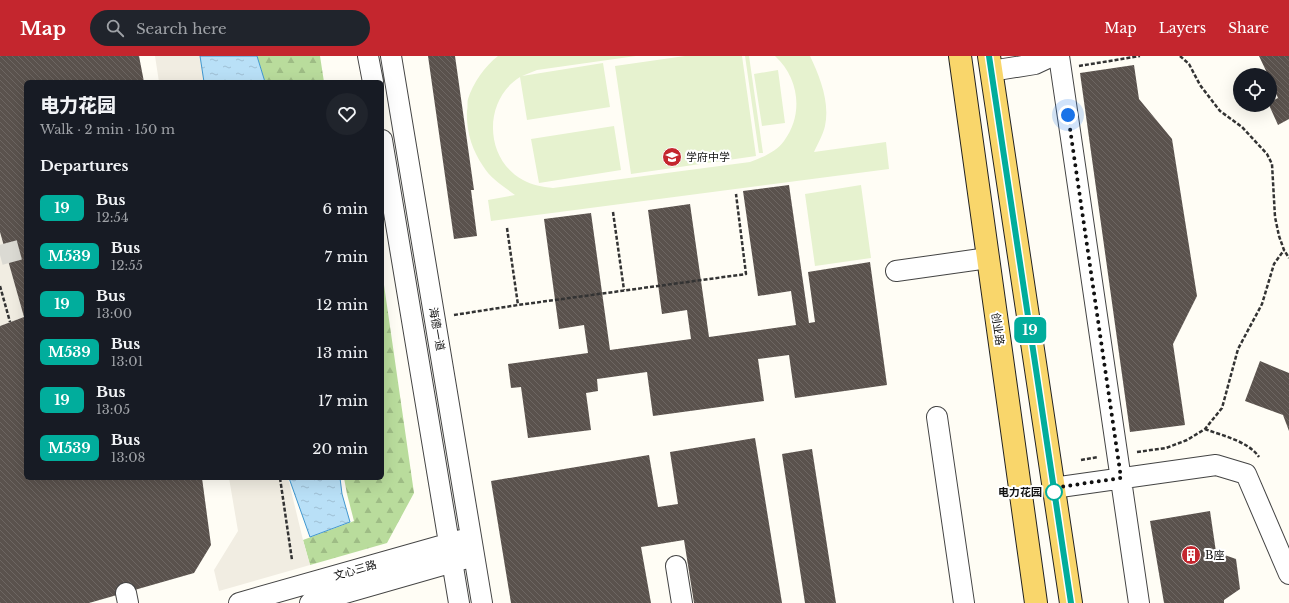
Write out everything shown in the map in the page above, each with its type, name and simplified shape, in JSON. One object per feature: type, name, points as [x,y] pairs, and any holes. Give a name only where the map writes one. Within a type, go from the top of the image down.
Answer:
[{"type":"main road","name":"创业路","points":[[960,56],[1036,603]]},
{"type":"main road","points":[[990,63],[1071,603]]},
{"type":"street","points":[[368,56],[373,80]]},
{"type":"street","name":"海德一道","points":[[391,56],[482,603]]},
{"type":"street","points":[[990,63],[1015,56]]},
{"type":"street","points":[[990,63],[1035,64],[1057,60],[1139,603]]},
{"type":"street","points":[[384,144],[404,140]]},
{"type":"street","points":[[384,156],[459,603]]},
{"type":"street","points":[[896,271],[988,258]]},
{"type":"street","points":[[937,417],[964,603]]},
{"type":"street","points":[[1053,488],[1216,465],[1246,474],[1289,574]]},
{"type":"street","name":"文心三路","points":[[239,603],[449,543],[473,547]]},
{"type":"street","name":"文心三路","points":[[310,603],[452,563],[473,547]]},
{"type":"street","points":[[676,566],[682,603]]},
{"type":"path","points":[[1057,60],[1140,56]]},
{"type":"path","points":[[1180,56],[1189,64],[1200,85],[1220,111],[1242,127],[1267,154],[1272,164],[1275,217],[1279,236],[1284,250],[1289,258]]},
{"type":"path","points":[[450,316],[518,305],[746,274],[736,194]]},
{"type":"path","points":[[613,212],[624,290]]},
{"type":"path","points":[[507,228],[518,305]]},
{"type":"path","points":[[1080,460],[1166,448],[1188,440],[1205,429],[1222,408],[1238,349],[1262,304],[1274,264],[1284,250]]},
{"type":"path","points":[[0,286],[10,322]]},
{"type":"path","points":[[280,480],[292,560]]},
{"type":"green space","points":[[257,56],[320,56],[324,80],[264,80]]},
{"type":"green space","points":[[498,56],[636,56],[537,70],[522,76],[603,63],[610,107],[527,120],[520,77],[508,87],[499,100],[494,114],[493,129],[495,144],[501,158],[510,170],[523,180],[534,184],[553,188],[750,162],[769,154],[784,141],[794,119],[796,108],[794,85],[783,65],[775,56],[810,56],[817,72],[825,99],[826,117],[823,133],[814,152],[886,142],[889,169],[491,221],[488,200],[515,195],[493,179],[479,160],[469,133],[467,111],[468,99],[476,81],[484,70]]},
{"type":"green space","points":[[685,56],[742,56],[756,156],[631,174],[615,66]]},
{"type":"green space","points":[[745,56],[749,56],[763,153],[759,153]]},
{"type":"green space","points":[[778,70],[785,123],[762,126],[754,74]]},
{"type":"green space","points":[[614,126],[621,170],[539,183],[531,139]]},
{"type":"green space","points":[[861,185],[871,258],[815,266],[805,194]]},
{"type":"green space","points":[[384,285],[414,493],[387,543],[310,565],[303,540],[354,521],[344,480],[384,480]]},
{"type":"shaded area","points":[[155,56],[200,56],[204,80],[159,80]]},
{"type":"shaded area","points":[[0,232],[24,317],[0,326]]},
{"type":"shaded area","points":[[229,480],[288,480],[310,565],[219,591],[214,570],[238,531]]},
{"type":"water","points":[[200,56],[257,56],[264,80],[204,80]]},
{"type":"water","points":[[290,480],[340,480],[342,494],[350,522],[310,537]]},
{"type":"building","points":[[0,56],[139,56],[144,80],[24,80],[24,317],[0,232]]},
{"type":"building","points":[[428,56],[455,56],[474,190],[471,190],[477,236],[454,239]]},
{"type":"building","points":[[1259,56],[1289,56],[1289,119],[1278,125],[1272,112],[1277,112],[1277,68],[1265,68]]},
{"type":"building","points":[[1134,65],[1139,99],[1172,139],[1197,296],[1173,344],[1185,425],[1130,432],[1080,73]]},
{"type":"building","points":[[789,185],[809,323],[815,322],[808,272],[870,262],[887,385],[795,398],[789,355],[758,359],[764,401],[653,416],[647,372],[597,379],[598,391],[586,393],[591,430],[528,438],[521,387],[511,388],[508,364],[588,353],[584,325],[559,329],[544,219],[591,213],[610,350],[691,339],[687,310],[662,314],[648,210],[690,204],[709,337],[796,325],[791,291],[758,296],[743,191]]},
{"type":"building","points":[[24,317],[24,480],[202,480],[211,545],[194,573],[89,603],[0,603],[0,326]]},
{"type":"building","points":[[1260,361],[1289,373],[1289,431],[1283,415],[1245,401]]},
{"type":"building","points":[[755,438],[782,603],[694,603],[684,540],[641,547],[651,603],[511,603],[491,481],[649,455],[658,507],[678,504],[670,452]]},
{"type":"building","points":[[812,449],[836,603],[805,603],[782,454]]},
{"type":"building","name":"B座","points":[[1210,511],[1216,552],[1236,559],[1240,589],[1224,600],[1224,603],[1164,603],[1150,521]]},
{"type":"tunnel","points":[[0,255],[24,249]]},
{"type":"bus line","name":"19","points":[[989,56],[1071,603]]},
{"type":"place","name":"学府中学","points":[[672,157]]},
{"type":"place","name":"电力花园","points":[[1054,492]]},
{"type":"place","name":"B座","points":[[1191,555]]},
{"type":"route","points":[[1054,492],[1053,488],[1121,478],[1068,115]]}]
